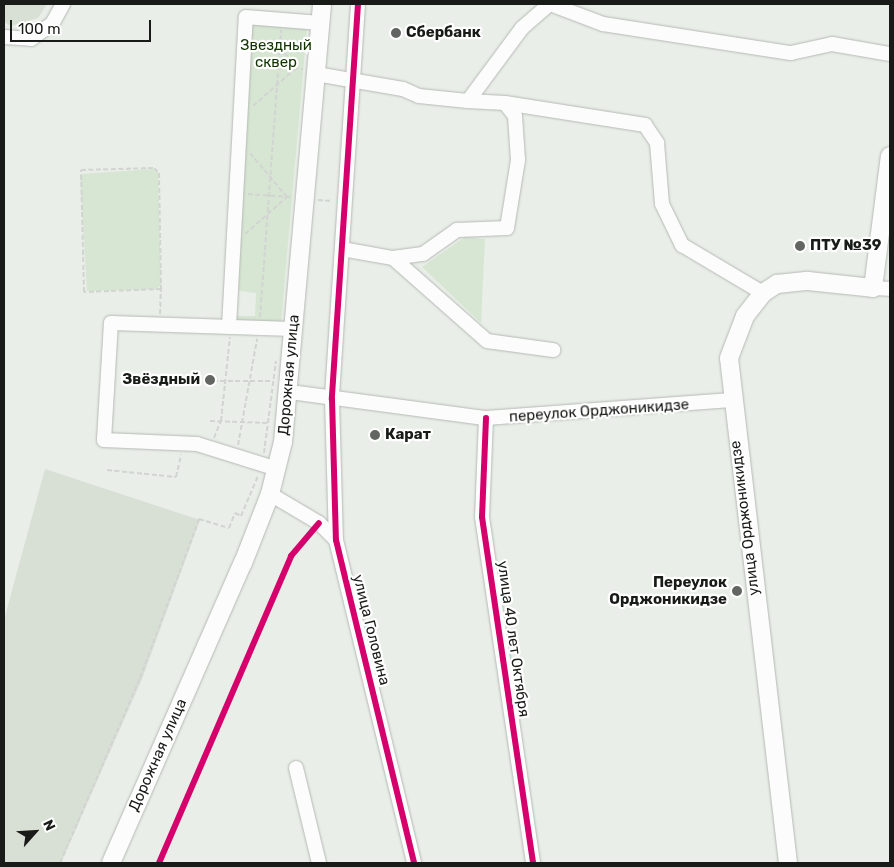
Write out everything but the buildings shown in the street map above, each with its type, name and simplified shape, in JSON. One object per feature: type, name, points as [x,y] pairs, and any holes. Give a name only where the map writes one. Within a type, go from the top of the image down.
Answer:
[{"type":"main road","name":"Дорожная улица","points":[[111,863],[270,494],[267,466],[290,392],[309,71],[320,23],[322,4]]},
{"type":"main road","points":[[762,293],[792,282],[882,288],[890,156]]},
{"type":"main road","name":"улица Орджоникидзе","points":[[762,293],[735,335],[729,358],[731,400],[788,863]]},
{"type":"street","points":[[4,37],[31,39],[52,24],[64,4]]},
{"type":"street","name":"улица Головина","points":[[358,4],[332,399],[336,540],[414,863]]},
{"type":"street","points":[[468,100],[522,28],[550,4],[603,24],[791,53],[832,44],[890,54]]},
{"type":"street","points":[[230,329],[246,17],[320,23]]},
{"type":"street","points":[[309,71],[352,79],[419,96],[505,103],[645,125],[658,144],[662,204],[682,245],[762,293]]},
{"type":"street","points":[[342,249],[393,258],[423,254],[457,230],[507,228],[518,160],[516,116],[505,103]]},
{"type":"street","points":[[393,258],[487,341],[553,350]]},
{"type":"street","points":[[267,466],[210,448],[104,440],[110,323],[230,329],[293,329]]},
{"type":"street","name":"переулок Орджоникидзе","points":[[290,392],[486,418],[731,400]]},
{"type":"street","name":"улица 40 лет Октября","points":[[486,418],[482,517],[533,863]]},
{"type":"street","points":[[270,494],[319,524],[336,540]]},
{"type":"street","points":[[296,768],[319,863]]},
{"type":"path","points":[[236,456],[259,328],[281,20]]},
{"type":"path","points":[[280,47],[296,68]]},
{"type":"path","points":[[243,65],[296,68],[309,71]]},
{"type":"path","points":[[240,118],[296,68]]},
{"type":"path","points":[[239,139],[287,197],[242,236]]},
{"type":"path","points":[[160,325],[161,289],[159,172],[154,168],[81,170],[82,288],[88,293],[161,289]]},
{"type":"path","points":[[210,448],[221,421],[227,381],[230,329]]},
{"type":"path","points":[[60,863],[140,678],[199,518],[229,528],[235,513],[241,516],[267,466],[268,423],[277,353]]},
{"type":"path","points":[[213,381],[273,381]]},
{"type":"path","points":[[210,421],[268,423]]},
{"type":"path","points":[[107,470],[176,477],[182,450]]},
{"type":"shaded area","points":[[4,4],[47,4],[38,18],[11,26],[4,22]]},
{"type":"shaded area","points":[[45,469],[200,520],[142,679],[61,863],[5,863],[4,620]]},
{"type":"green space","name":"Звездный сквер","points":[[250,23],[307,28],[281,323],[234,321],[235,316],[255,316],[256,293],[233,290]]},
{"type":"green space","points":[[154,169],[158,173],[161,285],[157,289],[87,291],[80,174]]},
{"type":"green space","points":[[465,237],[485,239],[481,323],[422,267]]},
{"type":"cycle path","points":[[358,4],[332,399],[336,540],[414,863]]},
{"type":"cycle path","points":[[486,418],[482,517],[533,863]]},
{"type":"cycle path","points":[[159,863],[291,556],[319,523]]},
{"type":"place","name":"Сбербанк","points":[[396,33]]},
{"type":"place","name":"ПТУ №39","points":[[800,246]]},
{"type":"place","name":"Звёздный","points":[[210,380]]},
{"type":"place","name":"Карат","points":[[375,435]]},
{"type":"place","name":"Переулок Орджоникидзе","points":[[737,591]]}]
